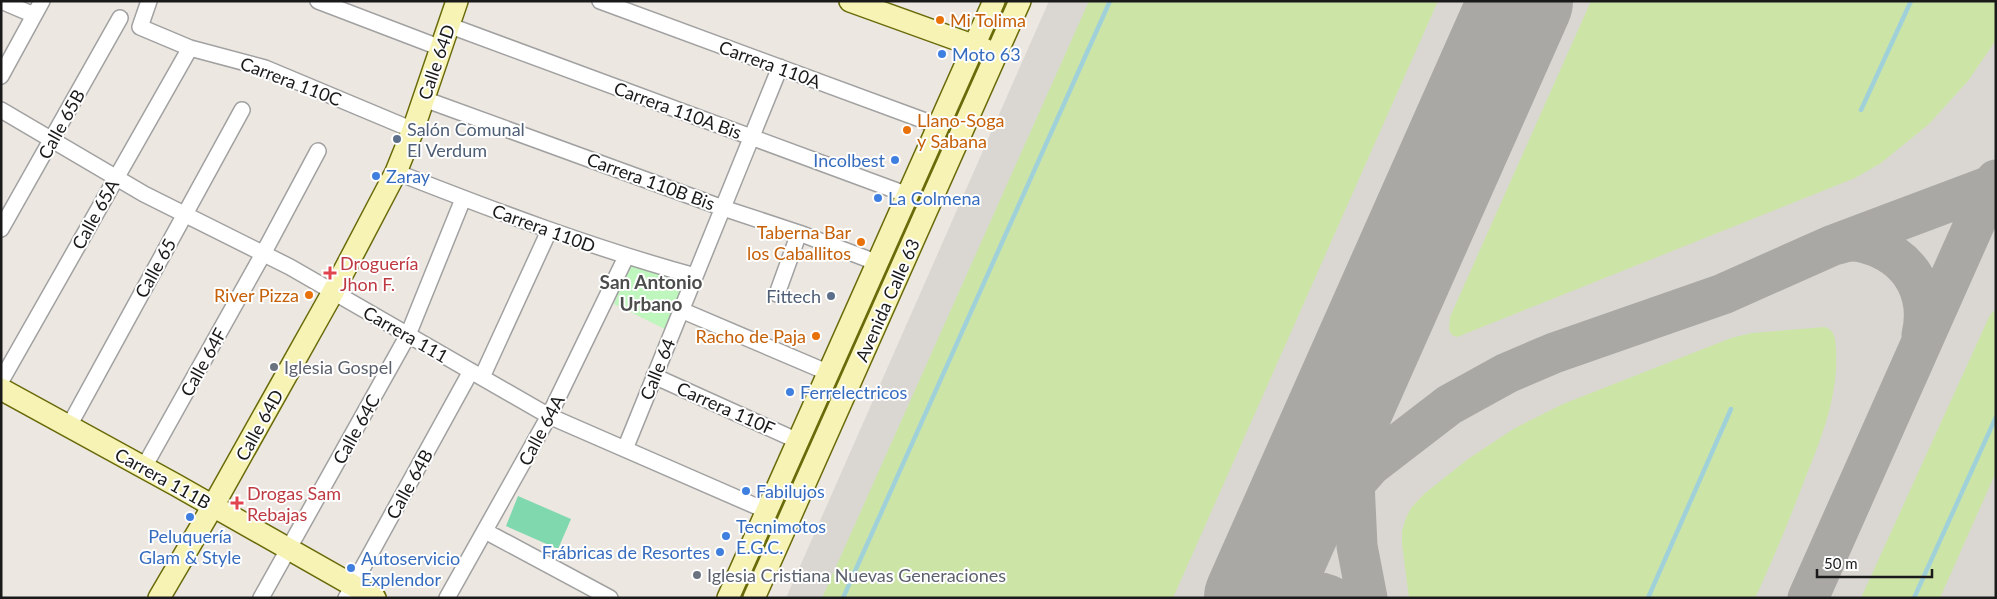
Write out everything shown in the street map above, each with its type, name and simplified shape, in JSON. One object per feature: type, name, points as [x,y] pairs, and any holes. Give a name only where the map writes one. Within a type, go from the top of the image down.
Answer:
[{"type":"main road","name":"Calle 64D","points":[[159,598],[333,292],[396,172],[413,130],[457,1]]},
{"type":"main road","points":[[850,1],[997,54]]},
{"type":"main road","name":"Avenida Calle 63","points":[[728,598],[994,1]]},
{"type":"main road","name":"Avenida Calle 63","points":[[754,598],[1020,1]]},
{"type":"main road","name":"Carrera 111B","points":[[1,389],[290,550],[350,592],[375,598]]},
{"type":"street","points":[[1,1],[34,15]]},
{"type":"street","points":[[1,76],[42,1]]},
{"type":"street","name":"Carrera 110C","points":[[149,1],[140,27],[190,48],[265,68],[413,130]]},
{"type":"street","points":[[318,1],[441,48]]},
{"type":"street","name":"Carrera 110A","points":[[600,1],[939,126]]},
{"type":"street","name":"Calle 65B","points":[[1,229],[120,18]]},
{"type":"street","name":"Carrera 110A Bis","points":[[448,25],[908,196]]},
{"type":"street","name":"Calle 65A","points":[[1,381],[190,48]]},
{"type":"street","name":"Calle 64","points":[[625,449],[780,67]]},
{"type":"street","name":"Carrera 110B Bis","points":[[424,99],[878,263]]},
{"type":"street","name":"Carrera 111","points":[[1,110],[116,178],[333,292],[549,416],[767,511]]},
{"type":"street","name":"Calle 65","points":[[69,426],[242,110]]},
{"type":"street","name":"Calle 64F","points":[[144,467],[263,254],[318,151]]},
{"type":"street","name":"Carrera 110D","points":[[396,172],[549,232],[626,257],[695,276]]},
{"type":"street","name":"Calle 64C","points":[[262,598],[408,335],[463,199]]},
{"type":"street","name":"Calle 64B","points":[[350,592],[476,374],[549,232]]},
{"type":"street","points":[[777,294],[799,233]]},
{"type":"street","name":"Calle 64A","points":[[447,598],[549,416],[626,257]]},
{"type":"street","points":[[681,310],[829,373]]},
{"type":"street","name":"Carrera 110F","points":[[654,376],[798,441]]},
{"type":"street","points":[[485,531],[610,598]]},
{"type":"shaded area","points":[[1049,1],[1996,1],[1996,598],[786,598]]},
{"type":"green space","points":[[1089,1],[1438,1],[1173,598],[822,598]]},
{"type":"green space","points":[[1591,1],[1996,1],[1996,40],[1968,81],[1929,124],[1881,163],[1855,178],[1457,337],[1452,335],[1449,330],[1450,317]]},
{"type":"green space","points":[[630,263],[688,282],[667,330],[614,304]]},
{"type":"green space","points":[[1996,308],[1996,472],[1940,598],[1861,598],[1989,317]]},
{"type":"green space","points":[[1825,327],[1833,334],[1836,349],[1836,368],[1831,403],[1814,455],[1779,544],[1755,598],[1409,598],[1402,531],[1411,508],[1424,494],[1468,459],[1515,428],[1563,404],[1731,338],[1752,333]]},
{"type":"green space","points":[[518,496],[571,519],[558,549],[506,526]]},
{"type":"waterway","points":[[843,598],[1110,1]]},
{"type":"waterway","points":[[1861,110],[1911,1]]},
{"type":"waterway","points":[[1648,598],[1731,409]]},
{"type":"waterway","points":[[1914,598],[1996,417]]},
{"type":"taxiway","points":[[1808,598],[1981,209],[1996,180]]},
{"type":"taxiway","points":[[1259,591],[1371,465],[1449,405],[1507,373],[1554,353],[1723,294],[1831,246],[1996,184]]},
{"type":"taxiway","points":[[1838,244],[1856,241],[1875,246],[1888,252],[1909,270],[1916,281],[1924,306],[1922,335]]},
{"type":"taxiway","points":[[1367,598],[1357,546],[1354,482],[1356,457],[1372,376],[1394,287]]},
{"type":"taxiway","points":[[1278,598],[1299,591],[1322,593],[1335,598]]},
{"type":"runway","points":[[1256,598],[1521,1]]},
{"type":"place","name":"Mi Tolima","points":[[940,20]]},
{"type":"place","name":"Moto 63","points":[[942,54]]},
{"type":"place","name":"Llano-Soga y Sabana","points":[[907,130]]},
{"type":"place","name":"Salón Comunal El Verdum","points":[[397,139]]},
{"type":"place","name":"Incolbest","points":[[895,160]]},
{"type":"place","name":"Zaray","points":[[376,176]]},
{"type":"place","name":"La Colmena","points":[[878,198]]},
{"type":"place","name":"Taberna Bar los Caballitos","points":[[861,242]]},
{"type":"place","name":"Droguería Jhon F.","points":[[330,273]]},
{"type":"place","name":"River Pizza","points":[[309,295]]},
{"type":"place","name":"Fittech","points":[[831,296]]},
{"type":"place","name":"Racho de Paja","points":[[816,336]]},
{"type":"place","name":"Iglesia Gospel","points":[[274,367]]},
{"type":"place","name":"Ferrelectricos","points":[[790,392]]},
{"type":"place","name":"Fabilujos","points":[[746,491]]},
{"type":"place","name":"Drogas Sam Rebajas","points":[[237,503]]},
{"type":"place","name":"Peluquería Glam & Style","points":[[190,517]]},
{"type":"place","name":"Tecnimotos E.G.C.","points":[[726,536]]},
{"type":"place","name":"Frábricas de Resortes","points":[[720,552]]},
{"type":"place","name":"Autoservicio Explendor","points":[[351,568]]},
{"type":"place","name":"Iglesia Cristiana Nuevas Generaciones","points":[[697,575]]},
{"type":"district","name":"San Antonio Urbano","points":[[651,292]]}]
